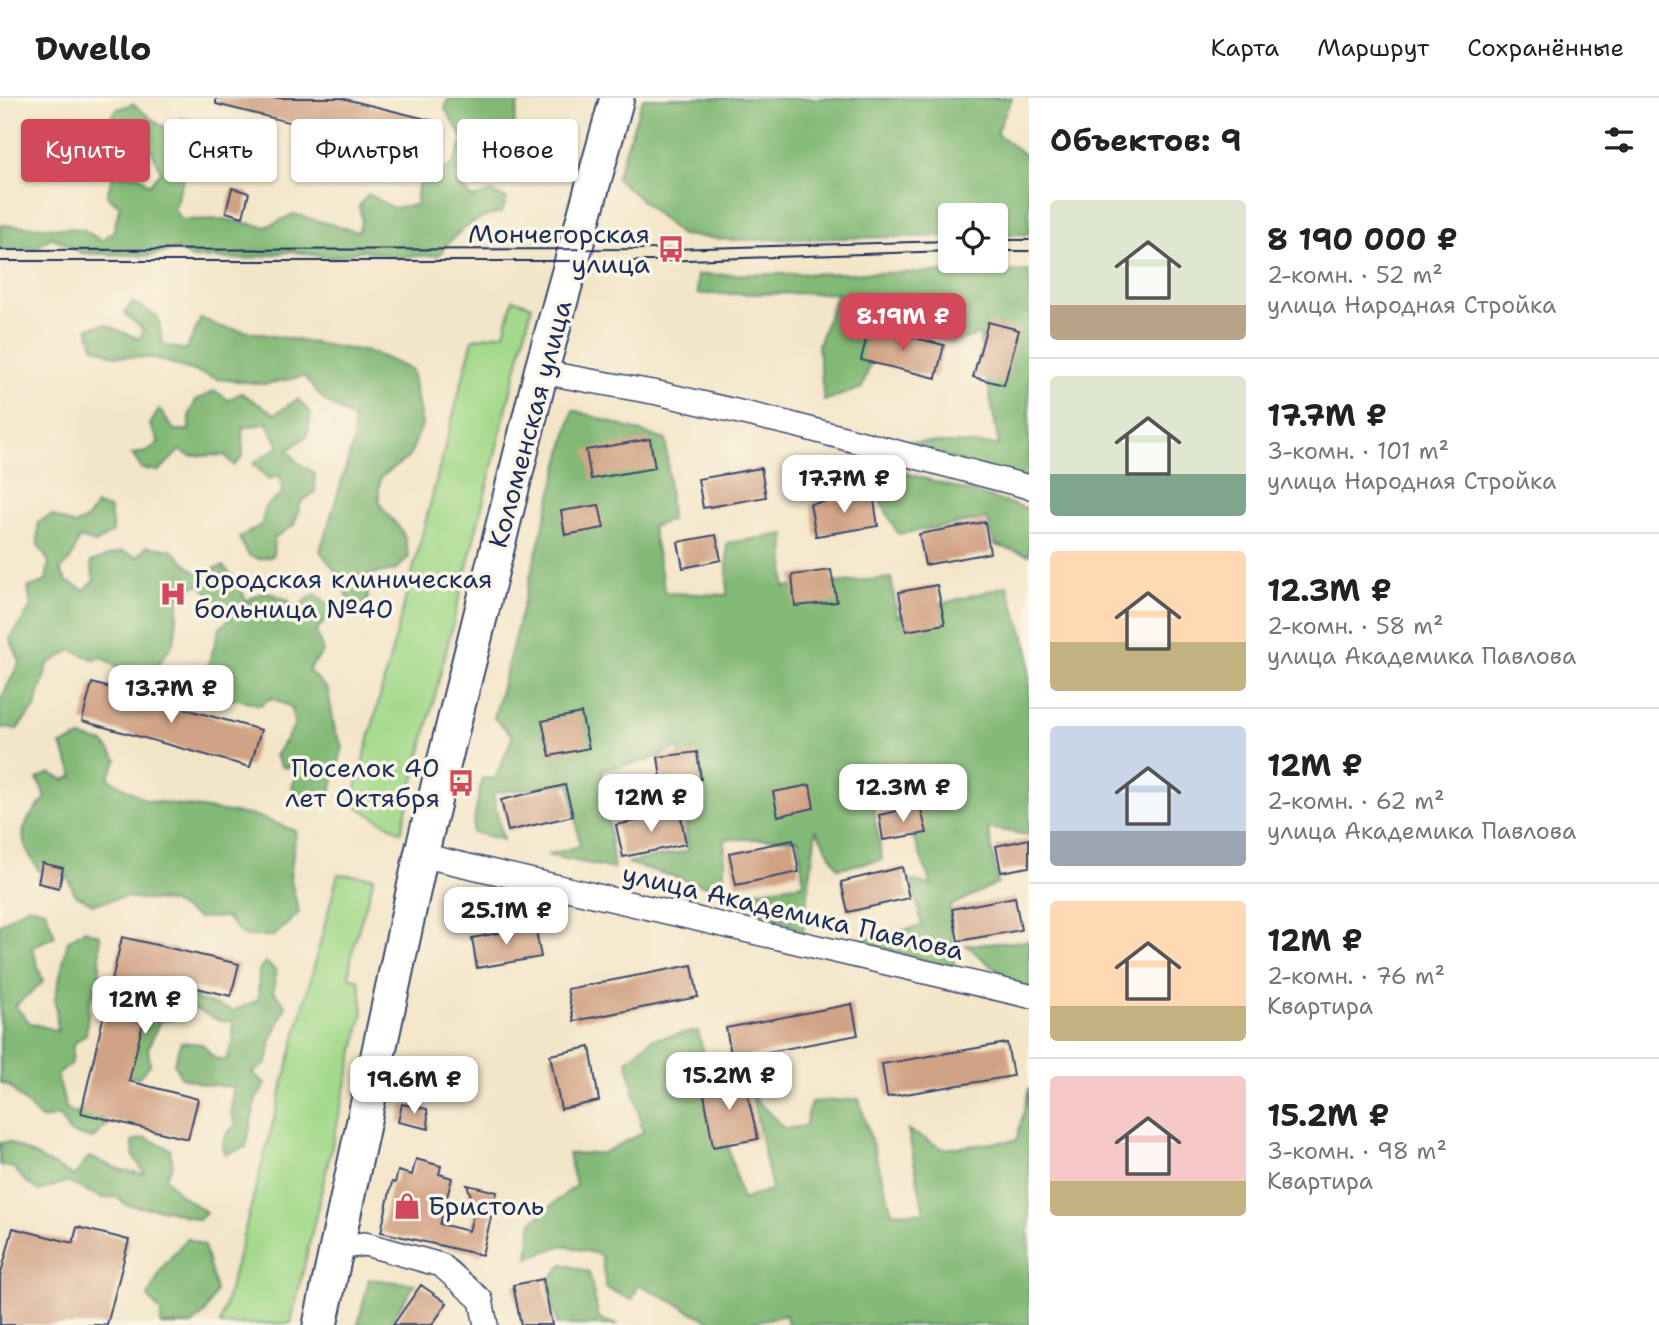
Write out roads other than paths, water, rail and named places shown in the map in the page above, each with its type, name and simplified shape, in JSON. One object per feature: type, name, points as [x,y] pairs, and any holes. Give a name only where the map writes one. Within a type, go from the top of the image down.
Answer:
[{"type":"main road","name":"Коломенская улица","points":[[320,1325],[334,1248],[421,855],[541,372],[617,98]]},
{"type":"street","points":[[541,372],[658,393],[791,424],[1029,487]]},
{"type":"street","name":"улица Академика Павлова","points":[[421,855],[1029,996]]},
{"type":"street","points":[[334,1248],[365,1244],[441,1265],[481,1300],[486,1325]]},
{"type":"tram line","points":[[1008,240],[1029,240]]},
{"type":"tram line","points":[[0,250],[671,249],[938,241]]},
{"type":"tram line","points":[[0,261],[659,261],[938,251]]},
{"type":"tram line","points":[[1008,251],[1029,251]]},
{"type":"place","name":"Мончегорская улица","points":[[671,249]]},
{"type":"place","name":"Городская клиническая больница №40","points":[[173,594]]},
{"type":"place","name":"Поселок 40 лет Октября","points":[[461,783]]},
{"type":"place","name":"Бристоль","points":[[407,1206]]}]
